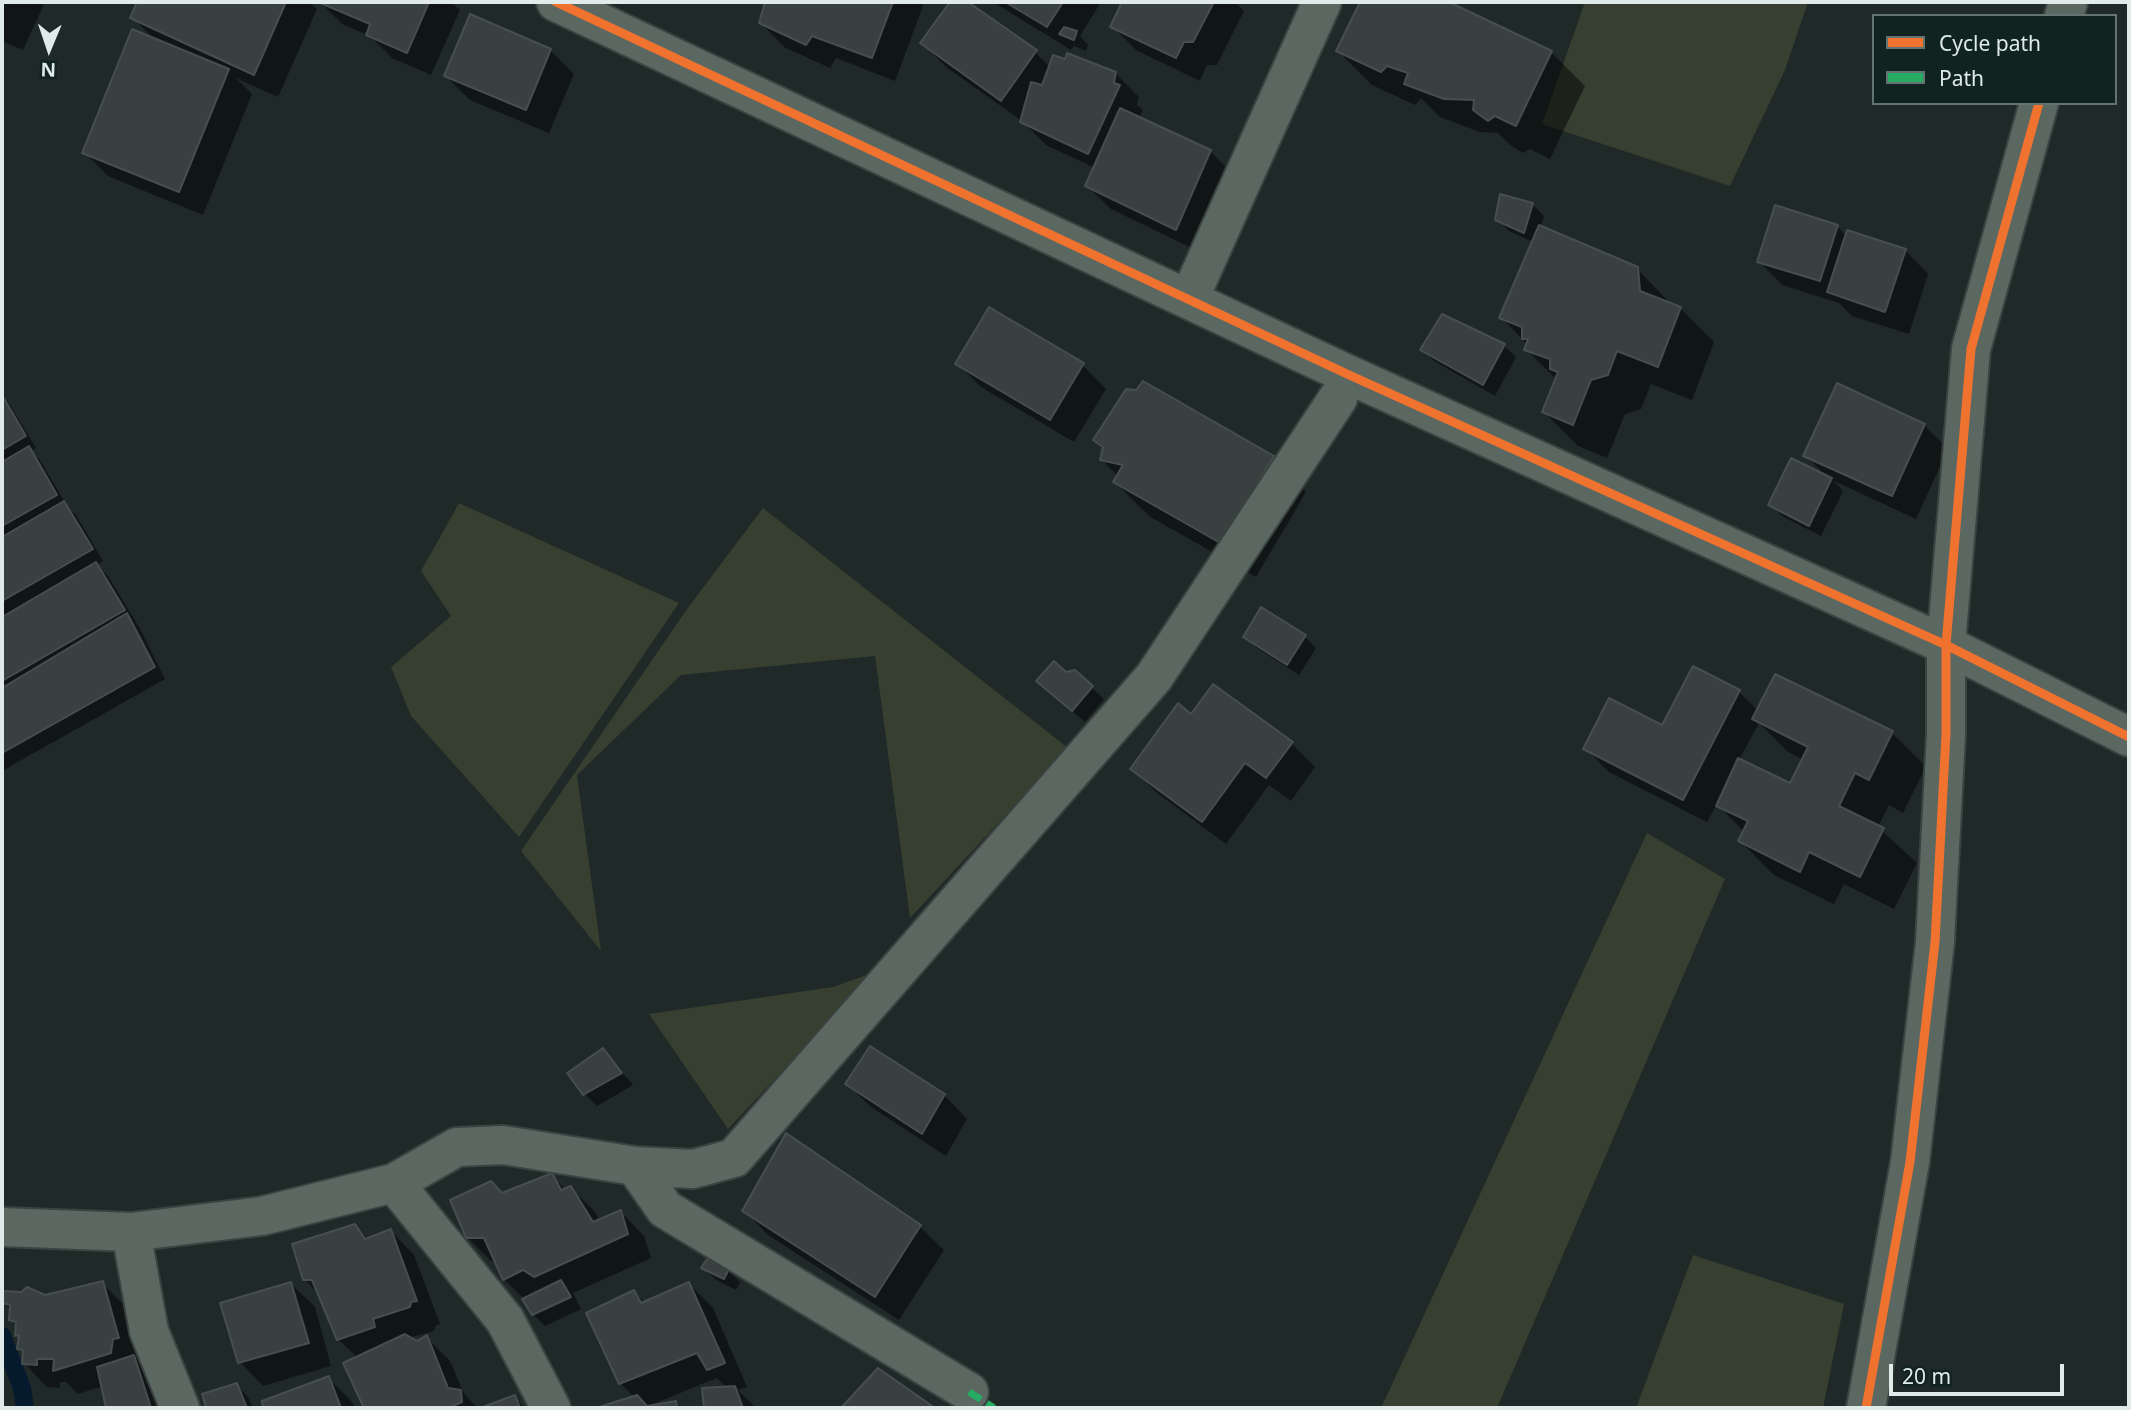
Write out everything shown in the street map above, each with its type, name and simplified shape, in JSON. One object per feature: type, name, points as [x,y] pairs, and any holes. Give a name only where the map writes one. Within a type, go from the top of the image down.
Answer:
[{"type":"street","points":[[556,2],[1347,374],[1946,645],[2129,737]]},
{"type":"street","points":[[1189,299],[1322,2]]},
{"type":"street","points":[[1866,1408],[1909,1162],[1935,942],[1946,734],[1946,645],[1970,349],[2038,105]]},
{"type":"street","points":[[2,1227],[131,1231],[262,1216],[394,1182],[457,1147],[503,1145],[635,1166],[692,1169],[734,1158],[1154,677],[1338,398]]},
{"type":"street","points":[[635,1166],[665,1209],[969,1392]]},
{"type":"street","points":[[394,1182],[505,1320],[551,1408]]},
{"type":"street","points":[[131,1231],[149,1331],[180,1408]]},
{"type":"green space","points":[[1585,2],[1808,2],[1785,70],[1730,186],[1542,124]]},
{"type":"green space","points":[[459,503],[679,603],[519,837],[411,716],[391,667],[451,616],[421,571]]},
{"type":"green space","points":[[763,508],[1068,748],[910,918],[875,656],[681,675],[577,775],[601,951],[521,851],[687,609]]},
{"type":"green space","points":[[1647,833],[1725,879],[1497,1408],[1381,1408]]},
{"type":"green space","points":[[875,972],[728,1129],[649,1014],[833,987]]},
{"type":"green space","points":[[1693,1255],[1844,1304],[1823,1408],[1636,1408]]},
{"type":"building","points":[[137,2],[286,2],[254,75],[130,18]]},
{"type":"building","points":[[318,2],[429,2],[407,53],[366,35],[370,24]]},
{"type":"building","points":[[765,2],[893,2],[872,58],[812,36],[806,45],[759,23]]},
{"type":"building","points":[[950,2],[968,2],[1037,50],[1001,101],[920,43]]},
{"type":"building","points":[[1005,2],[1063,2],[1047,27]]},
{"type":"building","points":[[1122,2],[1214,2],[1193,42],[1184,42],[1176,58],[1110,27]]},
{"type":"building","points":[[1360,2],[1449,2],[1552,51],[1516,126],[1495,116],[1488,121],[1473,110],[1474,100],[1444,99],[1404,84],[1408,73],[1387,66],[1381,72],[1336,51]]},
{"type":"building","points":[[470,14],[551,49],[526,110],[444,76]]},
{"type":"building","points":[[1064,27],[1077,31],[1074,40],[1059,34]]},
{"type":"building","points":[[132,29],[229,69],[179,192],[82,153]]},
{"type":"building","points":[[1067,53],[1116,72],[1114,83],[1120,85],[1088,154],[1020,122],[1031,82],[1042,85],[1053,55],[1065,59]]},
{"type":"building","points":[[1120,108],[1211,150],[1176,230],[1085,186]]},
{"type":"building","points":[[1500,194],[1533,203],[1524,233],[1495,220]]},
{"type":"building","points":[[1775,205],[1838,225],[1820,281],[1757,262]]},
{"type":"building","points":[[1539,225],[1638,267],[1640,291],[1681,307],[1658,367],[1617,351],[1608,375],[1591,380],[1573,425],[1542,412],[1558,372],[1550,369],[1550,359],[1524,350],[1528,339],[1522,339],[1522,327],[1499,318]]},
{"type":"building","points":[[1847,230],[1906,249],[1885,312],[1827,292]]},
{"type":"building","points":[[989,307],[1084,363],[1050,420],[955,364]]},
{"type":"building","points":[[1442,314],[1505,344],[1483,385],[1420,350]]},
{"type":"building","points":[[1143,381],[1274,456],[1222,544],[1113,482],[1123,465],[1100,460],[1103,447],[1093,440],[1126,389],[1136,390]]},
{"type":"building","points":[[1837,383],[1925,424],[1892,496],[1803,456]]},
{"type":"building","points":[[2,395],[26,436],[2,450]]},
{"type":"building","points":[[29,446],[57,495],[2,526],[2,462]]},
{"type":"building","points":[[1791,458],[1832,478],[1809,526],[1768,505]]},
{"type":"building","points":[[64,501],[93,549],[2,601],[2,537]]},
{"type":"building","points":[[96,562],[125,610],[2,681],[2,617]]},
{"type":"building","points":[[1261,607],[1306,635],[1287,665],[1243,637]]},
{"type":"building","points":[[127,613],[155,667],[2,753],[2,688]]},
{"type":"building","points":[[1054,661],[1066,672],[1075,670],[1093,686],[1072,711],[1036,681]]},
{"type":"building","points":[[1693,666],[1740,690],[1683,800],[1583,749],[1609,698],[1662,725]]},
{"type":"building","points":[[1775,674],[1893,731],[1869,780],[1855,773],[1839,806],[1884,828],[1860,877],[1809,852],[1800,872],[1738,841],[1748,821],[1716,806],[1738,758],[1790,783],[1808,747],[1752,719]]},
{"type":"building","points":[[1213,684],[1293,742],[1266,778],[1245,763],[1202,822],[1130,769],[1178,703],[1191,714]]},
{"type":"building","points":[[870,1046],[945,1094],[922,1134],[845,1084]]},
{"type":"building","points":[[603,1048],[622,1073],[583,1095],[567,1073]]},
{"type":"building","points":[[786,1133],[921,1225],[875,1297],[742,1211]]},
{"type":"building","points":[[552,1173],[561,1190],[571,1186],[593,1222],[621,1210],[628,1234],[534,1277],[523,1270],[503,1280],[484,1238],[466,1238],[450,1200],[491,1181],[502,1193]]},
{"type":"building","points":[[355,1224],[365,1239],[391,1229],[417,1301],[411,1302],[410,1307],[373,1319],[375,1327],[337,1340],[312,1280],[303,1280],[292,1244]]},
{"type":"building","points":[[709,1256],[729,1269],[724,1279],[701,1268]]},
{"type":"building","points":[[561,1280],[571,1297],[532,1315],[522,1299]]},
{"type":"building","points":[[103,1281],[119,1338],[113,1339],[111,1353],[53,1371],[54,1359],[37,1359],[37,1365],[22,1364],[23,1350],[17,1349],[19,1335],[15,1336],[16,1322],[9,1320],[10,1305],[2,1303],[2,1291],[21,1292],[27,1287],[45,1295]]},
{"type":"building","points":[[291,1282],[309,1343],[238,1363],[220,1303]]},
{"type":"building","points":[[689,1282],[725,1363],[707,1370],[697,1353],[619,1384],[586,1313],[634,1290],[641,1303]]},
{"type":"building","points":[[405,1334],[417,1341],[427,1335],[448,1388],[461,1390],[462,1402],[448,1408],[364,1408],[343,1363]]},
{"type":"building","points":[[134,1355],[151,1408],[106,1408],[97,1367]]},
{"type":"building","points":[[878,1368],[935,1408],[841,1408]]},
{"type":"building","points":[[329,1376],[341,1408],[263,1408],[262,1401]]},
{"type":"building","points":[[237,1383],[247,1408],[206,1408],[202,1394]]},
{"type":"building","points":[[735,1386],[743,1408],[704,1408],[702,1388]]},
{"type":"building","points":[[515,1395],[520,1408],[480,1408]]},
{"type":"building","points":[[637,1395],[647,1406],[676,1401],[677,1408],[596,1408]]},
{"type":"waterway","points":[[2,1336],[22,1388],[25,1408]]},
{"type":"marked path","points":[[969,1392],[994,1408]]},
{"type":"cycle path","points":[[556,2],[1347,374],[1946,645],[2129,737]]},
{"type":"cycle path","points":[[1866,1408],[1910,1162],[1935,942],[1946,734],[1946,645],[1971,349],[2038,105]]}]
